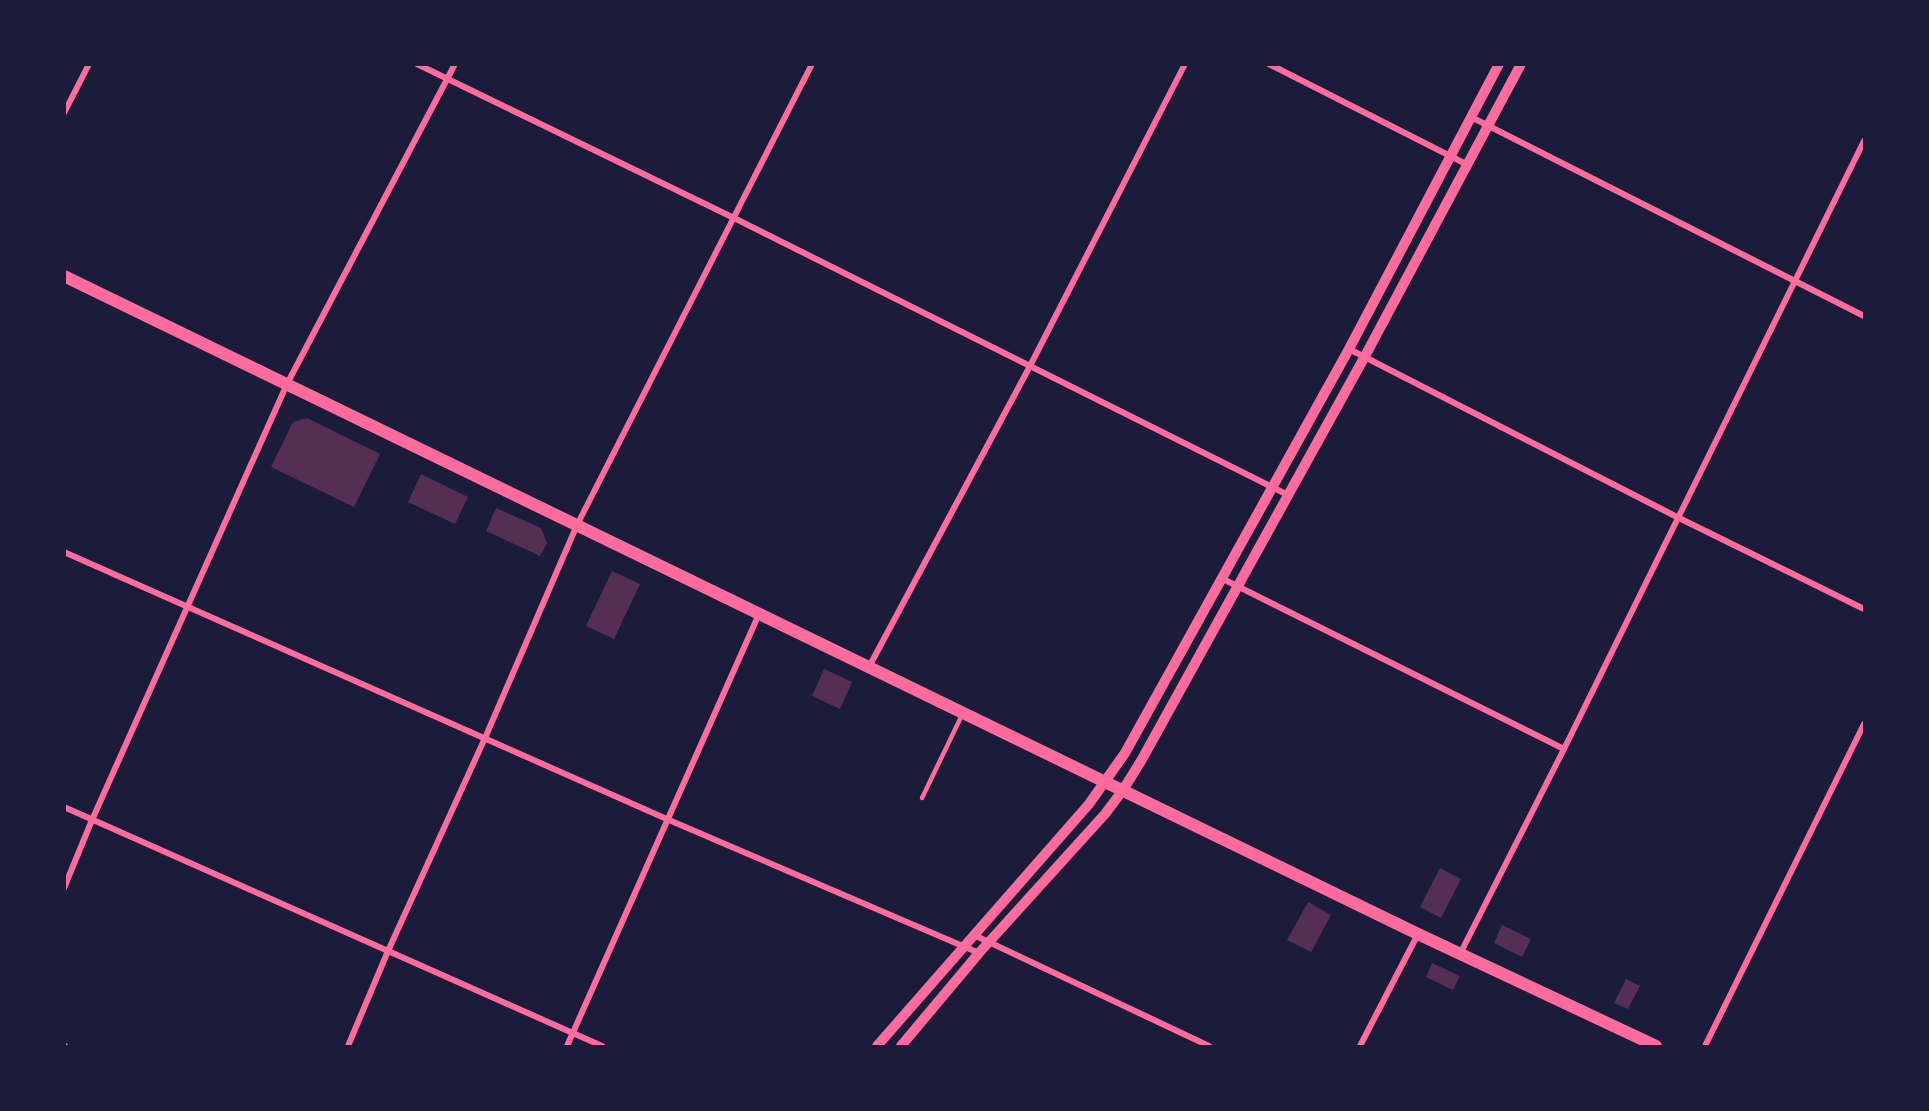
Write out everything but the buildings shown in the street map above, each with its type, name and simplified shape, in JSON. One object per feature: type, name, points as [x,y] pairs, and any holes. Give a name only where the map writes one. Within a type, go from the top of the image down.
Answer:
[{"type":"main road","points":[[64,276],[1418,934],[1656,1047]]},
{"type":"street","points":[[64,113],[89,64]]},
{"type":"street","points":[[417,64],[734,218],[1288,495]]},
{"type":"street","points":[[64,888],[287,384],[455,64]]},
{"type":"street","points":[[348,1047],[388,951],[485,738],[577,525],[812,64]]},
{"type":"street","points":[[869,667],[1030,366],[1185,64]]},
{"type":"street","points":[[1269,64],[1466,164]]},
{"type":"street","points":[[877,1047],[1089,804],[1125,753],[1274,487],[1499,64]]},
{"type":"street","points":[[901,1047],[979,953],[1123,790],[1364,358],[1521,64]]},
{"type":"street","points":[[1471,117],[1864,316]]},
{"type":"street","points":[[1460,954],[1564,749],[1864,141]]},
{"type":"street","points":[[1348,350],[1678,518],[1864,609]]},
{"type":"street","points":[[64,552],[979,953]]},
{"type":"street","points":[[1223,579],[1564,749]]},
{"type":"street","points":[[567,1047],[759,614]]},
{"type":"street","points":[[1705,1047],[1864,724]]},
{"type":"street","points":[[64,807],[602,1047]]},
{"type":"street","points":[[1360,1047],[1418,934]]},
{"type":"street","points":[[975,935],[1209,1047]]},
{"type":"lane","points":[[922,798],[963,712]]}]
